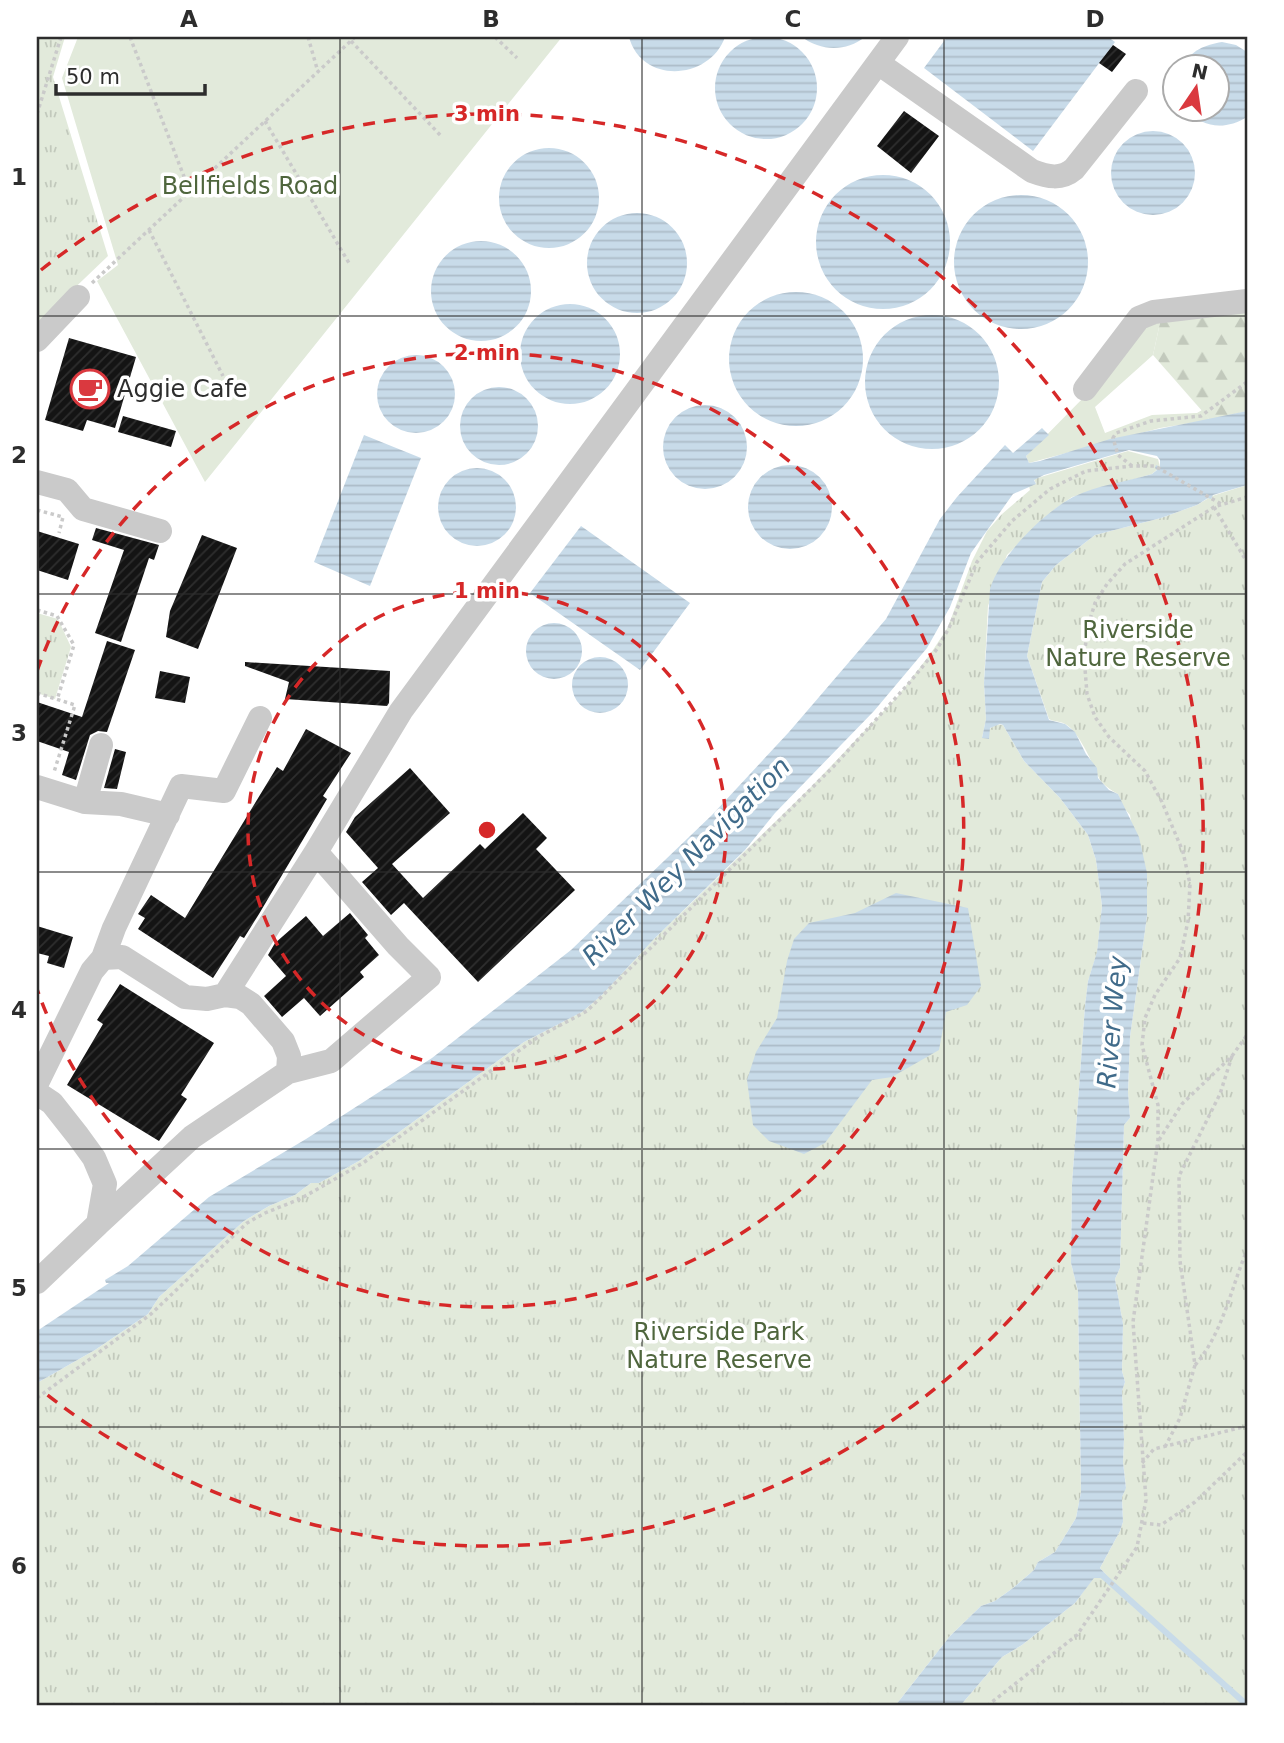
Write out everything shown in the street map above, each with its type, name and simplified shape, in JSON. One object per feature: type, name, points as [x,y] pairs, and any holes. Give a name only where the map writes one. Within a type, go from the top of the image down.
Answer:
[{"type":"street","points":[[225,995],[401,711],[897,37]]},
{"type":"street","points":[[878,63],[1032,171],[1055,177],[1066,175],[1074,169],[1136,91]]},
{"type":"street","points":[[37,340],[78,297]]},
{"type":"street","points":[[1085,389],[1139,318],[1154,312],[1247,301]]},
{"type":"street","points":[[37,482],[67,490],[83,509],[160,531]]},
{"type":"street","points":[[37,1083],[92,971],[103,958],[114,928],[181,786],[224,791],[260,718]]},
{"type":"street","points":[[85,802],[101,745]]},
{"type":"street","points":[[43,788],[85,802],[121,804],[168,815]]},
{"type":"street","points":[[37,1282],[192,1137],[288,1072],[331,1060],[429,977],[398,946],[316,852]]},
{"type":"street","points":[[103,958],[122,957],[185,997],[240,997],[251,1004],[283,1041],[289,1056],[288,1072]]},
{"type":"street","points":[[37,1093],[52,1103],[94,1158],[105,1184],[98,1224]]},
{"type":"path","points":[[37,114],[61,37]]},
{"type":"path","points":[[130,37],[190,192]]},
{"type":"path","points":[[309,37],[318,72]]},
{"type":"path","points":[[495,37],[517,58]]},
{"type":"path","points":[[78,297],[353,39],[442,137]]},
{"type":"path","points":[[265,121],[349,263]]},
{"type":"path","points":[[149,230],[223,376]]},
{"type":"path","points":[[1132,466],[1118,455],[1113,438],[1116,433],[1151,421],[1200,416],[1247,382]]},
{"type":"path","points":[[37,1398],[151,1314],[247,1223],[300,1199],[363,1163],[538,1037],[587,1011],[834,766],[910,682],[937,649],[949,628],[977,562],[1012,521],[1050,489],[1086,471],[1155,466],[1222,504]]},
{"type":"path","points":[[987,1706],[1077,1635],[1137,1547],[1146,1500],[1133,1322],[1158,1140],[1158,1105],[1142,1045],[1145,1018],[1155,995],[1180,958],[1188,921],[1190,884],[1183,852],[1145,771],[1108,737],[1095,718],[1087,694],[1084,656],[1088,626],[1096,603],[1107,584],[1125,564],[1214,507],[1247,497]]},
{"type":"path","points":[[1214,507],[1247,562]]},
{"type":"path","points":[[37,510],[63,517],[59,533]]},
{"type":"path","points":[[37,610],[57,616],[74,645],[57,699]]},
{"type":"path","points":[[37,693],[75,705],[43,788]]},
{"type":"path","points":[[1158,1140],[1182,1104],[1233,1056],[1247,1035]]},
{"type":"path","points":[[1165,1447],[1180,1418],[1195,1365],[1180,1261],[1179,1176],[1220,1094],[1233,1056]]},
{"type":"path","points":[[1195,1365],[1204,1355],[1230,1300],[1247,1250]]},
{"type":"path","points":[[1142,1463],[1154,1449],[1247,1426]]},
{"type":"path","points":[[1143,1523],[1161,1525],[1184,1510],[1247,1452]]},
{"type":"green space","points":[[37,37],[65,37],[53,77],[108,256],[37,324]]},
{"type":"green space","name":"Bellfields Road","points":[[78,37],[562,37],[205,482],[97,281],[118,265],[62,78]]},
{"type":"green space","points":[[1247,308],[1247,411],[1210,420],[1153,355],[1161,318]]},
{"type":"green space","points":[[1161,318],[1153,355],[1095,407],[1105,433],[1152,415],[1197,413],[1202,410],[1210,420],[1160,428],[1029,463],[1026,456],[1088,393],[1141,326]]},
{"type":"green space","name":"Riverside Park Nature Reserve","points":[[1128,451],[1158,459],[1160,467],[1152,474],[1072,497],[1055,509],[1007,555],[988,606],[984,683],[986,719],[982,738],[994,726],[1003,725],[1024,761],[1060,798],[1088,835],[1096,860],[1102,906],[1097,953],[1088,981],[1085,1006],[1072,1184],[1071,1263],[1078,1291],[1081,1492],[1076,1518],[1055,1552],[1038,1562],[1034,1570],[1013,1588],[995,1601],[981,1606],[950,1636],[895,1706],[37,1706],[37,1383],[95,1350],[148,1314],[159,1297],[244,1221],[295,1195],[311,1183],[319,1183],[359,1161],[524,1042],[582,1012],[602,995],[654,939],[810,788],[898,696],[948,627],[972,561],[987,531],[1030,490],[1029,486],[1036,484],[1034,479]]},
{"type":"green space","name":"Riverside Nature Reserve","points":[[1247,485],[1247,1706],[960,1706],[1002,1657],[1022,1645],[1075,1603],[1094,1577],[1110,1579],[1100,1568],[1123,1522],[1122,1497],[1126,1487],[1123,1462],[1123,1324],[1115,1279],[1120,1268],[1124,1125],[1130,1118],[1130,1037],[1147,916],[1130,815],[1123,807],[1118,794],[1099,779],[1070,727],[1049,719],[1027,656],[1042,582],[1056,565],[1095,535],[1161,518],[1197,505],[1212,496]]},
{"type":"green space","points":[[37,613],[58,619],[71,647],[55,699],[37,693]]},
{"type":"water","points":[[629,37],[725,37],[717,51],[706,62],[691,69],[676,71],[647,63],[636,53]]},
{"type":"water","points":[[766,37],[785,41],[802,52],[813,69],[817,88],[813,107],[802,124],[785,135],[766,139],[747,135],[730,124],[719,107],[715,88],[719,69],[730,52],[747,41]]},
{"type":"water","points":[[802,37],[865,37],[850,45],[833,48],[817,45]]},
{"type":"water","points":[[947,37],[1108,37],[1115,42],[1033,151],[924,68]]},
{"type":"water","points":[[1222,42],[1236,45],[1247,52],[1247,117],[1231,124],[1215,125],[1202,122],[1232,122],[1232,52],[1195,52]]},
{"type":"water","points":[[1153,131],[1169,134],[1183,143],[1192,157],[1195,173],[1192,189],[1183,203],[1169,212],[1153,215],[1137,212],[1123,203],[1114,189],[1111,173],[1114,157],[1123,143],[1137,134]]},
{"type":"water","points":[[549,148],[577,156],[591,170],[599,198],[591,226],[577,240],[549,248],[521,240],[507,226],[499,198],[507,170],[521,156]]},
{"type":"water","points":[[883,175],[909,180],[930,195],[945,216],[950,242],[945,268],[930,289],[909,304],[883,309],[857,304],[836,289],[821,268],[816,242],[821,216],[836,195],[857,180]]},
{"type":"water","points":[[1021,195],[1047,200],[1068,215],[1083,236],[1088,262],[1083,288],[1068,309],[1047,324],[1021,329],[995,324],[974,309],[959,288],[954,262],[959,236],[974,215],[995,200]]},
{"type":"water","points":[[637,213],[665,221],[679,235],[687,263],[679,291],[665,305],[637,313],[609,305],[595,291],[587,263],[595,235],[609,221]]},
{"type":"water","points":[[481,241],[509,249],[523,263],[531,291],[523,319],[509,333],[481,341],[453,333],[439,319],[431,291],[439,263],[453,249]]},
{"type":"water","points":[[796,292],[822,297],[843,312],[858,333],[863,359],[858,385],[843,406],[822,421],[796,426],[770,421],[749,406],[734,385],[729,359],[734,333],[749,312],[770,297]]},
{"type":"water","points":[[570,304],[598,312],[612,326],[620,354],[612,382],[598,396],[570,404],[542,396],[528,382],[520,354],[528,326],[542,312]]},
{"type":"water","points":[[932,315],[958,320],[979,335],[994,356],[999,382],[994,408],[979,429],[958,444],[932,449],[906,444],[885,429],[870,408],[865,382],[870,356],[885,335],[906,320]]},
{"type":"water","points":[[416,355],[431,358],[443,367],[452,379],[455,394],[452,409],[443,421],[431,430],[416,433],[401,430],[389,421],[380,409],[377,394],[380,379],[389,367],[401,358]]},
{"type":"water","points":[[499,387],[514,390],[526,399],[535,411],[538,426],[535,441],[526,453],[514,462],[499,465],[484,462],[472,453],[463,441],[460,426],[463,411],[472,399],[484,390]]},
{"type":"water","points":[[705,405],[728,412],[740,424],[747,447],[740,470],[728,482],[705,489],[682,482],[670,470],[663,447],[670,424],[682,412]]},
{"type":"water","points":[[1247,411],[1247,485],[1213,495],[1211,499],[1161,518],[1095,535],[1056,565],[1042,582],[1027,656],[1049,720],[1065,724],[1075,732],[1097,768],[1098,778],[1109,790],[1118,794],[1139,837],[1147,873],[1147,916],[1130,1037],[1130,1118],[1124,1125],[1120,1268],[1115,1279],[1123,1324],[1123,1462],[1126,1488],[1122,1497],[1123,1522],[1100,1568],[1110,1579],[1107,1582],[1102,1578],[1094,1578],[1075,1603],[1022,1645],[1002,1657],[960,1706],[895,1706],[950,1636],[981,1606],[995,1601],[1013,1588],[1034,1570],[1038,1562],[1055,1552],[1076,1518],[1081,1492],[1078,1291],[1071,1263],[1072,1184],[1085,1006],[1088,981],[1097,952],[1102,906],[1096,860],[1088,835],[1060,798],[1024,761],[1003,725],[990,728],[989,739],[982,738],[986,719],[984,683],[990,589],[1012,550],[1048,514],[1082,493],[1152,474],[1157,470],[1156,465],[1160,467],[1157,456],[1129,450],[1044,475],[1034,480],[1036,484],[1013,494],[971,553],[950,607],[927,648],[874,711],[775,813],[745,850],[654,939],[602,995],[582,1012],[524,1042],[359,1161],[319,1183],[311,1183],[295,1195],[244,1221],[159,1297],[148,1314],[95,1350],[37,1383],[37,1331],[109,1283],[105,1280],[128,1266],[209,1197],[432,1058],[571,950],[712,815],[789,732],[886,619],[940,519],[1005,445],[1013,453],[1042,428],[1049,435],[1026,456],[1029,463],[1110,439]]},
{"type":"water","points":[[364,435],[421,458],[370,586],[314,562]]},
{"type":"water","points":[[790,465],[813,472],[825,484],[832,507],[825,530],[813,542],[790,549],[767,542],[755,530],[748,507],[755,484],[767,472]]},
{"type":"water","points":[[477,468],[492,471],[504,480],[513,492],[516,507],[513,522],[504,534],[492,543],[477,546],[462,543],[450,534],[441,522],[438,507],[441,492],[450,480],[462,471]]},
{"type":"water","points":[[581,526],[690,603],[640,670],[530,593]]},
{"type":"water","points":[[554,623],[565,625],[574,631],[580,640],[580,662],[574,671],[565,677],[554,679],[543,677],[534,671],[528,662],[526,651],[528,640],[534,631],[543,625]]},
{"type":"water","points":[[600,657],[611,659],[620,665],[626,674],[626,696],[620,705],[611,711],[600,713],[589,711],[580,705],[574,696],[572,685],[574,674],[580,665],[589,659]]},
{"type":"water","points":[[896,893],[968,908],[981,986],[967,1005],[946,1012],[939,1050],[892,1077],[872,1080],[825,1143],[804,1154],[769,1141],[753,1125],[747,1080],[756,1052],[777,1018],[787,961],[794,939],[809,923],[855,913]]},
{"type":"building","points":[[1113,45],[1126,54],[1112,72],[1099,63]]},
{"type":"building","points":[[904,111],[939,136],[911,173],[877,146]]},
{"type":"building","name":"Aggie Cafe","points":[[69,338],[136,357],[115,428],[87,420],[83,431],[45,420]]},
{"type":"building","points":[[123,416],[176,431],[171,447],[118,432]]},
{"type":"building","points":[[96,528],[159,545],[154,560],[149,558],[121,642],[95,633],[124,550],[92,540]]},
{"type":"building","points":[[37,531],[79,544],[68,580],[37,570]]},
{"type":"building","points":[[202,535],[237,548],[198,649],[166,637],[170,611]]},
{"type":"building","points":[[107,641],[135,650],[107,732],[98,731],[90,735],[76,780],[62,775],[69,752],[37,741],[37,702],[82,717]]},
{"type":"building","points":[[245,662],[390,671],[389,703],[387,706],[285,699],[289,682],[245,666]]},
{"type":"building","points":[[160,671],[190,677],[185,703],[155,698]]},
{"type":"building","points":[[306,729],[351,753],[323,796],[327,799],[259,914],[244,938],[240,936],[213,978],[138,929],[145,918],[138,914],[151,895],[185,918],[277,767],[283,771]]},
{"type":"building","points":[[115,749],[126,752],[117,789],[104,788]]},
{"type":"building","points":[[410,768],[450,813],[392,864],[423,898],[480,844],[485,849],[523,813],[547,838],[536,849],[575,890],[478,982],[404,903],[391,915],[362,882],[378,868],[346,832],[355,817]]},
{"type":"building","points":[[350,913],[368,935],[365,938],[379,955],[360,972],[364,977],[320,1016],[304,998],[282,1017],[264,996],[286,976],[268,955],[275,943],[306,916],[323,936]]},
{"type":"building","points":[[37,926],[73,937],[64,968],[47,963],[49,956],[37,953]]},
{"type":"building","points":[[120,984],[214,1043],[181,1095],[187,1099],[159,1141],[67,1085],[103,1024],[97,1020]]},
{"type":"waterway","points":[[1103,1576],[1247,1705]]},
{"type":"place","name":"Aggie Cafe","points":[[90,389]]},
{"type":"water label","name":"River Wey Navigation","points":[[686,861]]},
{"type":"water label","name":"River Wey","points":[[1112,1022]]}]
